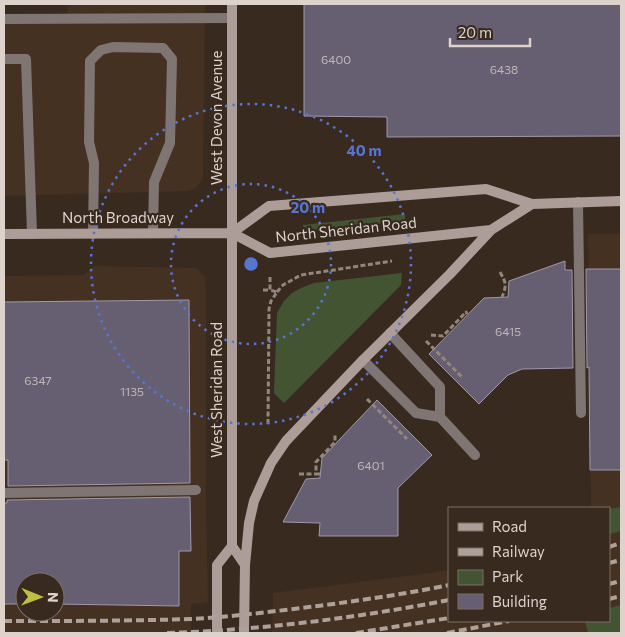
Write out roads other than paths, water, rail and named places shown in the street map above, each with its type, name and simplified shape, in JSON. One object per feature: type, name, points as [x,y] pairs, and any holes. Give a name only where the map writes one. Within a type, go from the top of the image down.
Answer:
[{"type":"main road","name":"West Devon Avenue","points":[[232,4],[232,233]]},
{"type":"main road","name":"North Sheridan Road","points":[[532,204],[491,230],[270,253],[232,233],[269,206],[486,189],[532,204],[621,201]]},
{"type":"main road","points":[[244,633],[245,565],[249,523],[254,501],[270,464],[286,441],[491,230]]},
{"type":"main road","name":"North Broadway","points":[[4,234],[232,233]]},
{"type":"main road","name":"West Sheridan Road","points":[[232,233],[232,546]]},
{"type":"main road","points":[[217,633],[217,565],[232,546],[245,565]]},
{"type":"lane","points":[[4,19],[232,18]]},
{"type":"lane","points":[[93,234],[94,163],[89,142],[90,62],[101,50],[113,47],[163,48],[172,59],[170,143],[154,182],[154,233]]},
{"type":"lane","points":[[4,59],[26,59],[32,234]]},
{"type":"lane","points":[[578,202],[581,413]]},
{"type":"lane","points":[[390,333],[440,387],[440,417]]},
{"type":"lane","points":[[363,360],[416,413],[440,417],[476,456]]},
{"type":"lane","points":[[4,493],[196,490]]},
{"type":"railway","points":[[610,547],[621,543]]},
{"type":"railway","points":[[610,563],[621,560]]},
{"type":"railway","points":[[610,584],[621,581]]},
{"type":"railway","points":[[4,621],[144,620],[222,617],[351,601],[448,585]]},
{"type":"railway","points":[[610,599],[621,596]]},
{"type":"railway","points":[[167,633],[238,629],[308,622],[448,600]]},
{"type":"railway","points":[[356,633],[448,618]]},
{"type":"railway","points":[[447,633],[504,622]]}]
